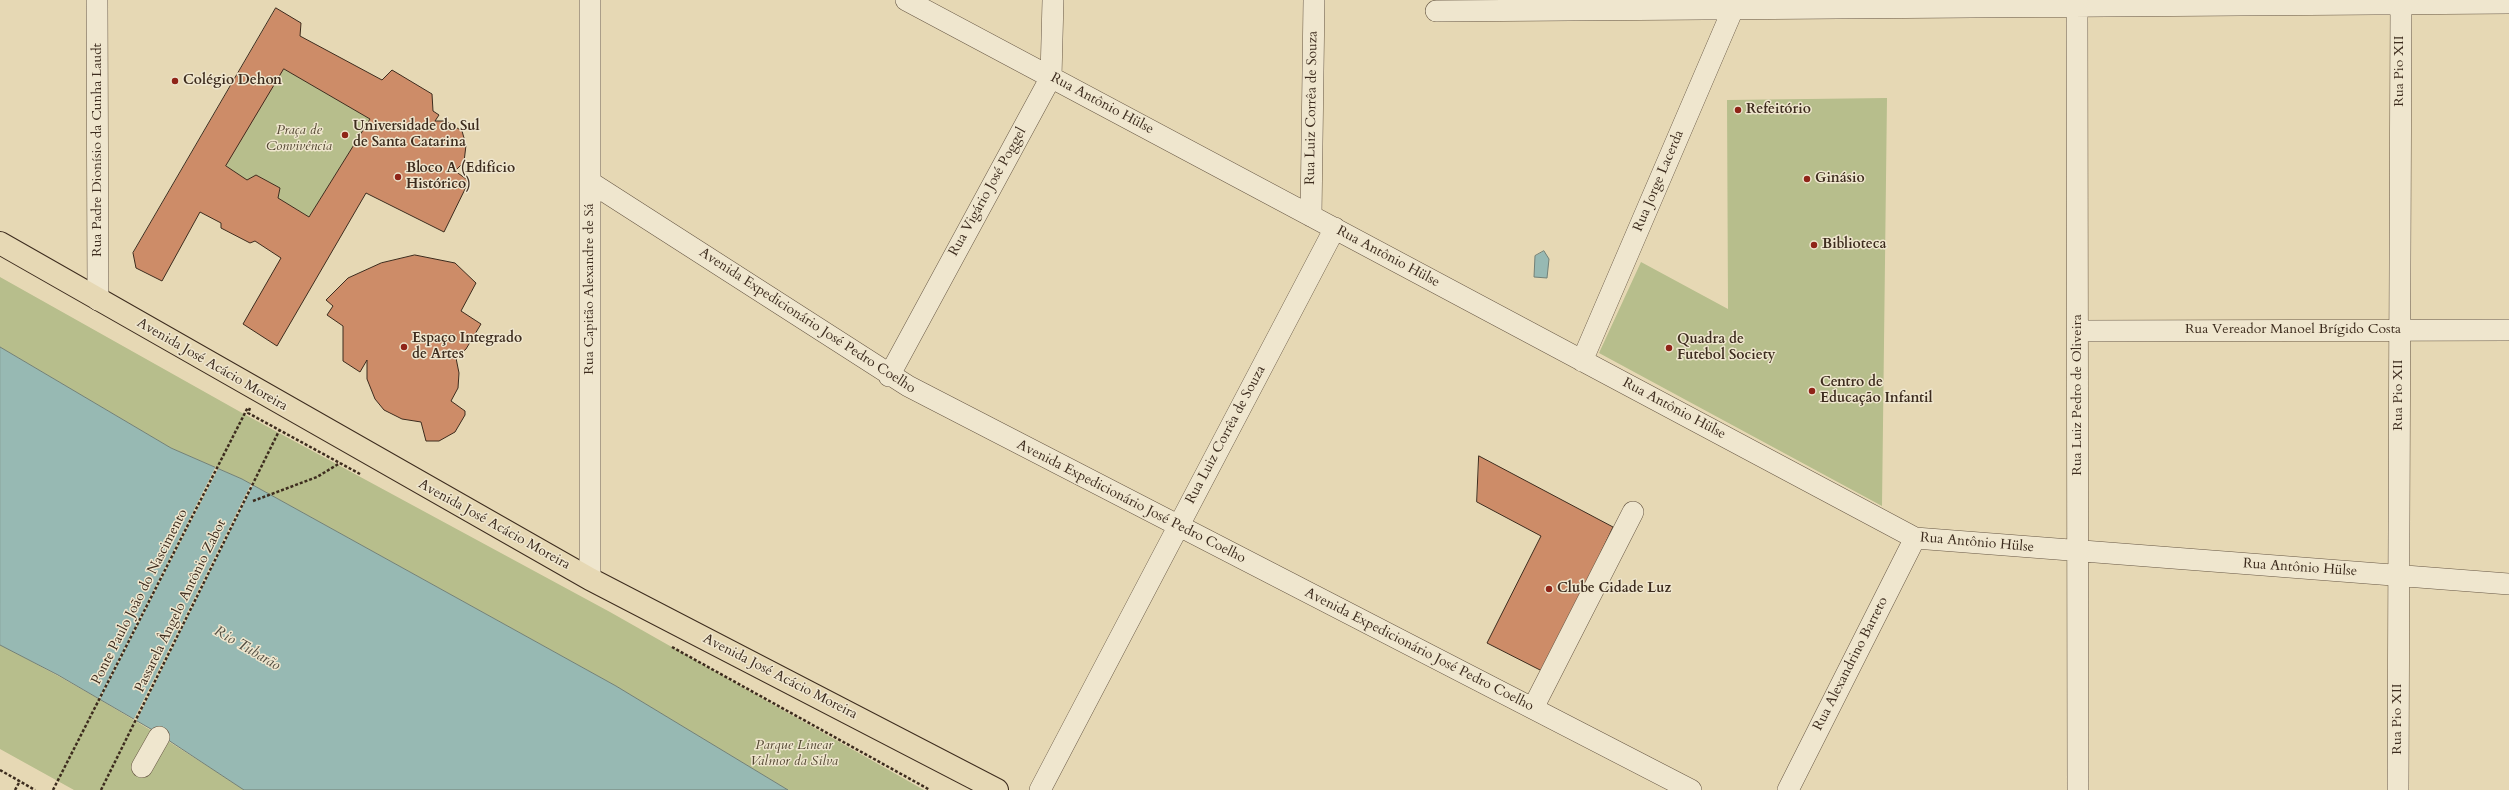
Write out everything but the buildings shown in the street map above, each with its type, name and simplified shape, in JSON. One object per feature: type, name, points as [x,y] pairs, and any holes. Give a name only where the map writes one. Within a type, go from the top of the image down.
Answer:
[{"type":"main road","name":"Avenida José Acácio Moreira","points":[[0,243],[590,579],[997,790]]},
{"type":"street","name":"Rua Padre Dionísio da Cunha Laudt","points":[[97,0],[98,300]]},
{"type":"street","name":"Rua Capitão Alexandre de Sá","points":[[590,0],[590,579]]},
{"type":"street","name":"Rua Antônio Hülse","points":[[906,0],[1915,538],[2509,584]]},
{"type":"street","name":"Rua Vigário José Poggel","points":[[889,376],[1051,77],[1053,0]]},
{"type":"street","name":"Rua Luiz Corrêa de Souza","points":[[1311,216],[1314,0]]},
{"type":"street","name":"Rua Pio XII","points":[[2398,790],[2401,2]]},
{"type":"street","name":"Rua Luiz Pedro de Oliveira","points":[[2077,3],[2078,790]]},
{"type":"street","points":[[1436,11],[1733,4],[2509,3]]},
{"type":"street","name":"Rua Jorge Lacerda","points":[[1582,360],[1733,4]]},
{"type":"street","name":"Avenida Expedicionário José Pedro Coelho","points":[[590,182],[889,376],[1691,790]]},
{"type":"street","name":"Rua Luiz Corrêa de Souza","points":[[1040,790],[1334,228]]},
{"type":"street","name":"Rua Vereador Manoel Brígido Costa","points":[[2078,330],[2509,330]]},
{"type":"street","points":[[1532,708],[1634,512]]},
{"type":"street","name":"Rua Alexandrino Barreto","points":[[1788,790],[1915,538]]},
{"type":"street","points":[[142,767],[159,737]]},
{"type":"path","name":"Ponte Paulo João do Nascimento","points":[[53,790],[248,407]]},
{"type":"path","name":"Passarela Ângelo Antônio Zabot","points":[[101,790],[280,430]]},
{"type":"path","points":[[253,501],[311,480],[340,463]]},
{"type":"path","points":[[0,770],[35,790]]},
{"type":"path","points":[[15,790],[20,782]]},
{"type":"green space","name":"Praça de Convivência","points":[[284,69],[370,119],[309,217],[278,198],[280,188],[256,175],[247,180],[226,166]]},
{"type":"green space","points":[[1887,98],[1882,506],[1599,353],[1641,262],[1728,309],[1727,100]]},
{"type":"green space","name":"Parque Linear Valmor da Silva","points":[[0,277],[244,414],[610,612],[924,790],[788,790],[616,686],[242,479],[171,448],[0,347]]},
{"type":"green space","points":[[0,645],[63,678],[124,714],[244,790],[74,790],[0,749]]},
{"type":"water","points":[[1544,251],[1549,259],[1547,278],[1534,277],[1535,256]]},
{"type":"water","name":"Rio Tubarão","points":[[0,347],[171,448],[242,479],[616,686],[788,790],[244,790],[156,732],[58,675],[0,645]]},
{"type":"pier","points":[[216,466],[219,467],[99,701],[98,700]]},
{"type":"pier","points":[[252,482],[254,483],[136,722],[133,721]]},
{"type":"place","name":"Colégio Dehon","points":[[175,81]]},
{"type":"place","name":"Refeitório","points":[[1738,110]]},
{"type":"place","name":"Universidade do Sul de Santa Catarina","points":[[345,135]]},
{"type":"place","name":"Bloco A (Edifício Histórico)","points":[[398,177]]},
{"type":"place","name":"Ginásio","points":[[1807,179]]},
{"type":"place","name":"Biblioteca","points":[[1814,245]]},
{"type":"place","name":"Espaço Integrado de Artes","points":[[404,347]]},
{"type":"place","name":"Quadra de Futebol Society","points":[[1669,348]]},
{"type":"place","name":"Centro de Educação Infantil","points":[[1812,391]]},
{"type":"place","name":"Clube Cidade Luz","points":[[1549,589]]}]
